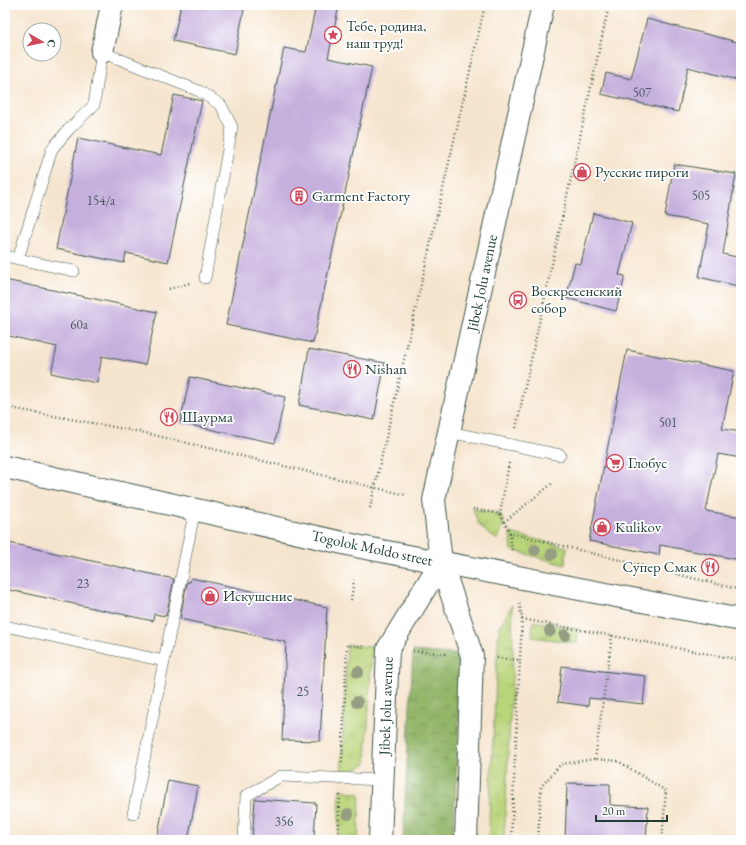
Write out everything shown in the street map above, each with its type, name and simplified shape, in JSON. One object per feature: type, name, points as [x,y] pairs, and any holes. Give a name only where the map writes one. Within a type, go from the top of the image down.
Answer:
[{"type":"main road","points":[[102,52],[112,5]]},
{"type":"main road","name":"Jibek Jolu avenue","points":[[466,840],[472,656],[441,562],[434,500],[542,5]]},
{"type":"main road","name":"Togolok Moldo street","points":[[5,467],[361,547],[741,620]]},
{"type":"main road","name":"Jibek Jolu avenue","points":[[380,840],[388,649],[441,562]]},
{"type":"lane","points":[[18,259],[52,149],[69,129],[94,105],[102,52],[200,91],[221,106],[232,127],[205,278]]},
{"type":"lane","points":[[5,256],[74,271]]},
{"type":"lane","points":[[449,432],[560,455]]},
{"type":"lane","points":[[133,814],[195,509]]},
{"type":"lane","points":[[5,626],[164,661]]},
{"type":"lane","points":[[244,840],[246,796],[281,776],[383,780]]},
{"type":"path","points":[[370,508],[485,5]]},
{"type":"path","points":[[512,550],[510,533],[500,514],[512,445],[609,5]]},
{"type":"path","points":[[5,407],[141,432],[375,488],[406,494]]},
{"type":"path","points":[[504,522],[554,482]]},
{"type":"path","points":[[473,508],[500,514]]},
{"type":"path","points":[[510,533],[741,590]]},
{"type":"path","points":[[351,600],[354,580]]},
{"type":"path","points":[[511,840],[522,619],[519,600]]},
{"type":"path","points":[[522,619],[741,660]]},
{"type":"path","points":[[595,759],[612,636]]},
{"type":"path","points":[[338,840],[347,645],[372,647]]},
{"type":"path","points":[[412,651],[455,654]]},
{"type":"path","points":[[497,658],[520,660]]},
{"type":"path","points":[[538,840],[541,787],[561,764],[595,759],[618,760],[666,791],[662,840]]},
{"type":"green space","points":[[473,509],[500,514],[504,522],[498,540],[487,533],[478,523]]},
{"type":"green space","points":[[510,533],[567,547],[565,565],[512,550]]},
{"type":"green space","points":[[512,605],[513,659],[504,840],[488,840],[499,628]]},
{"type":"green space","points":[[533,621],[579,629],[577,643],[532,637]]},
{"type":"green space","points":[[347,645],[372,647],[366,763],[341,779]]},
{"type":"green space","points":[[413,651],[462,655],[453,840],[403,840]]},
{"type":"green space","points":[[340,789],[360,794],[358,840],[338,840]]},
{"type":"building","points":[[181,5],[245,5],[235,54],[173,41]]},
{"type":"building","name":"Garment Factory","points":[[316,5],[339,5],[328,58],[372,67],[313,343],[226,325],[284,48],[306,52]]},
{"type":"building","points":[[647,19],[741,43],[741,81],[688,67],[678,112],[601,94],[606,73],[631,79]]},
{"type":"building","points":[[174,95],[202,101],[168,262],[126,253],[124,263],[56,249],[78,138],[161,155]]},
{"type":"building","points":[[674,164],[736,174],[723,254],[741,258],[741,272],[738,286],[699,277],[709,224],[665,216]]},
{"type":"building","points":[[593,213],[632,223],[619,275],[625,276],[616,311],[566,298],[575,263],[581,264]]},
{"type":"building","points":[[5,280],[157,312],[145,365],[102,356],[97,383],[51,373],[57,347],[5,335]]},
{"type":"building","points":[[309,349],[385,363],[374,420],[299,405]]},
{"type":"building","points":[[627,350],[734,371],[722,429],[741,432],[741,458],[718,454],[706,511],[741,517],[741,560],[660,545],[659,555],[589,541]]},
{"type":"building","points":[[190,377],[285,397],[275,443],[180,423]]},
{"type":"building","points":[[5,542],[174,579],[166,616],[154,614],[153,621],[5,589]]},
{"type":"building","points":[[191,578],[327,607],[320,741],[282,740],[286,642],[180,619],[187,582],[190,582]]},
{"type":"building","points":[[562,666],[646,676],[643,704],[589,698],[588,706],[558,702]]},
{"type":"building","points":[[168,780],[198,786],[188,840],[157,840]]},
{"type":"building","points":[[567,783],[610,784],[610,805],[648,807],[646,840],[565,840]]},
{"type":"building","points":[[255,799],[316,803],[314,840],[252,840]]},
{"type":"place","name":"Тебе, родина, наш труд!","points":[[333,35]]},
{"type":"place","name":"Русские пироги","points":[[582,172]]},
{"type":"place","name":"Garment Factory","points":[[299,196]]},
{"type":"place","name":"Воскресенский собор","points":[[518,300]]},
{"type":"place","name":"Nishan","points":[[352,369]]},
{"type":"place","name":"Шаурма","points":[[169,417]]},
{"type":"place","name":"Глобус","points":[[615,463]]},
{"type":"place","name":"Kulikov","points":[[602,527]]},
{"type":"place","name":"Супер Смак","points":[[710,567]]},
{"type":"place","name":"Искушение","points":[[210,596]]}]
